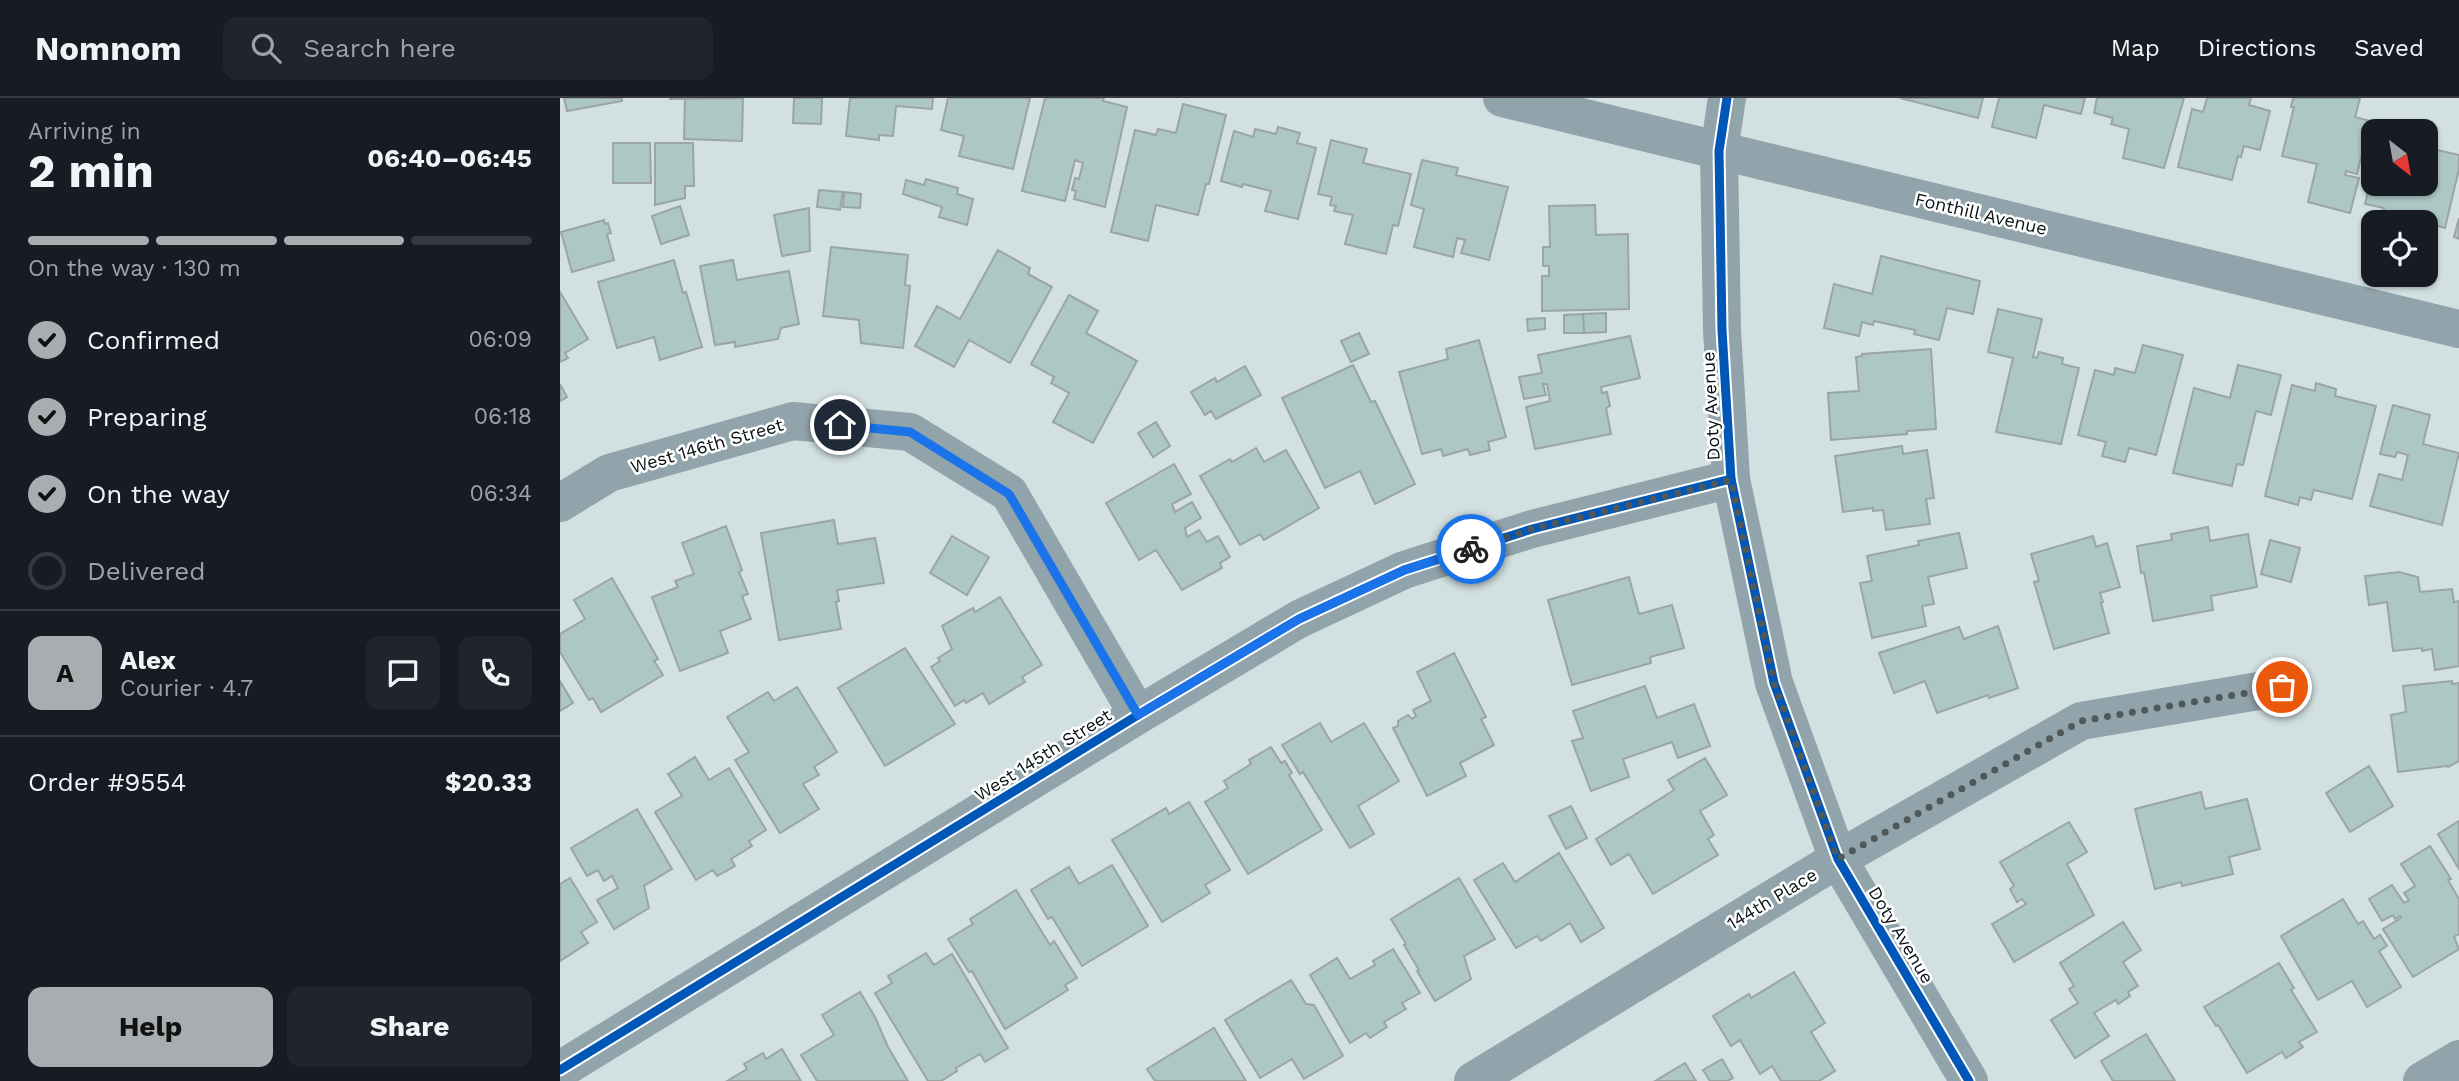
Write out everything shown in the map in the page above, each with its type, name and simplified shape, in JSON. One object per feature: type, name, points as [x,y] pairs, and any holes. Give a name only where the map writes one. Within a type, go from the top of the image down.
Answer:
[{"type":"street","name":"Fonthill Avenue","points":[[1502,98],[2459,329]]},
{"type":"street","name":"Doty Avenue","points":[[1727,98],[1719,151],[1723,330],[1731,480],[1774,683],[1838,859],[1969,1081]]},
{"type":"street","name":"West 146th Street","points":[[560,503],[609,473],[793,421],[910,432],[1009,494],[1138,715]]},
{"type":"street","name":"West 145th Street","points":[[560,1070],[1299,619],[1405,570],[1532,529],[1731,480]]},
{"type":"street","name":"144th Place","points":[[1473,1081],[1838,859],[2081,721],[2282,687]]},
{"type":"street","points":[[2422,1081],[2459,1059]]},
{"type":"building","points":[[564,98],[622,98],[622,101],[567,111]]},
{"type":"building","points":[[743,98],[742,141],[684,139],[685,99],[669,99]]},
{"type":"building","points":[[794,98],[822,98],[821,124],[793,123]]},
{"type":"building","points":[[850,98],[933,98],[932,109],[896,106],[893,136],[879,135],[879,140],[846,136]]},
{"type":"building","points":[[948,98],[1030,98],[1013,169],[959,156],[964,136],[941,130]]},
{"type":"building","points":[[1045,98],[1104,98],[1103,101],[1127,107],[1105,207],[1074,199],[1076,191],[1072,190],[1075,178],[1079,179],[1083,163],[1075,160],[1065,201],[1022,191]]},
{"type":"building","points":[[1900,98],[1983,98],[1978,118]]},
{"type":"building","points":[[1999,98],[2085,98],[2081,114],[2044,105],[2036,138],[1992,127]]},
{"type":"building","points":[[2097,98],[2184,98],[2164,168],[2123,158],[2129,129],[2111,124],[2113,118],[2094,113]]},
{"type":"building","points":[[2207,98],[2251,98],[2249,105],[2270,111],[2260,150],[2244,146],[2241,157],[2238,156],[2232,180],[2178,167],[2192,109],[2203,112]]},
{"type":"building","points":[[2293,98],[2360,98],[2355,117],[2362,119],[2361,158],[2357,174],[2346,171],[2345,175],[2359,178],[2350,213],[2308,202],[2317,164],[2282,156],[2294,107],[2291,107]]},
{"type":"building","points":[[1183,104],[1226,115],[1209,184],[1206,184],[1198,215],[1156,205],[1148,241],[1111,232],[1135,130],[1156,135],[1158,129],[1176,133]]},
{"type":"building","points":[[1278,127],[1300,133],[1297,143],[1316,148],[1298,219],[1265,211],[1271,191],[1221,181],[1234,131],[1253,137],[1255,129],[1276,134]]},
{"type":"building","points":[[1331,140],[1367,149],[1363,163],[1411,174],[1398,226],[1393,225],[1386,254],[1345,244],[1353,215],[1334,211],[1336,206],[1330,205],[1332,197],[1318,194]]},
{"type":"building","points":[[613,143],[650,143],[651,183],[613,183]]},
{"type":"building","points":[[655,143],[693,143],[694,186],[685,186],[685,198],[655,205]]},
{"type":"building","points":[[2438,150],[2459,155],[2459,169],[2445,228],[2438,226],[2438,210],[2383,210],[2365,204],[2367,196],[2438,196]]},
{"type":"building","points":[[1422,160],[1458,168],[1456,175],[1508,187],[1489,260],[1461,253],[1465,240],[1457,238],[1453,257],[1414,247],[1424,209],[1411,205]]},
{"type":"building","points":[[926,179],[958,188],[957,194],[973,199],[967,225],[939,217],[942,207],[903,194],[906,180],[924,185]]},
{"type":"building","points":[[819,190],[843,192],[840,210],[817,207]]},
{"type":"building","points":[[844,192],[861,194],[860,208],[843,207]]},
{"type":"building","points":[[1595,205],[1596,235],[1628,234],[1629,309],[1542,311],[1542,276],[1549,276],[1549,266],[1543,266],[1543,247],[1550,247],[1549,206]]},
{"type":"building","points":[[680,206],[689,235],[661,244],[652,216]]},
{"type":"building","points":[[809,208],[810,251],[782,256],[774,215]]},
{"type":"building","points":[[2459,218],[2459,239],[2454,237]]},
{"type":"building","points":[[604,220],[611,233],[607,234],[614,260],[572,272],[561,232]]},
{"type":"building","points":[[831,247],[908,255],[905,285],[910,286],[903,348],[861,343],[859,320],[823,316]]},
{"type":"building","points":[[998,250],[1030,268],[1028,274],[1052,287],[1010,363],[969,340],[954,367],[915,346],[937,306],[960,319]]},
{"type":"building","points":[[1881,256],[1980,281],[1973,314],[1947,308],[1939,340],[1914,334],[1915,330],[1874,321],[1873,325],[1862,322],[1859,336],[1824,328],[1834,284],[1872,294]]},
{"type":"building","points":[[674,260],[702,347],[660,360],[654,337],[617,348],[598,282]]},
{"type":"building","points":[[733,260],[737,280],[789,271],[799,324],[781,328],[778,339],[735,347],[735,342],[715,345],[700,266]]},
{"type":"building","points":[[560,292],[588,339],[565,353],[568,358],[560,362]]},
{"type":"building","points":[[1069,295],[1098,311],[1086,333],[1137,361],[1093,443],[1053,422],[1069,393],[1051,383],[1054,377],[1031,364]]},
{"type":"building","points":[[1998,309],[2042,319],[2033,357],[2037,358],[2039,352],[2063,358],[2062,364],[2079,368],[2061,444],[1996,432],[2013,358],[1988,352]]},
{"type":"building","points":[[1606,313],[1606,332],[1584,333],[1583,314]]},
{"type":"building","points":[[1583,314],[1584,333],[1564,333],[1564,315]]},
{"type":"building","points":[[1545,318],[1545,329],[1528,331],[1527,319]]},
{"type":"building","points":[[1359,333],[1369,354],[1351,362],[1341,341]]},
{"type":"building","points":[[1630,336],[1640,378],[1601,387],[1602,393],[1607,392],[1610,406],[1606,408],[1611,434],[1535,449],[1526,407],[1550,401],[1547,384],[1543,384],[1546,395],[1524,399],[1519,377],[1542,373],[1538,355]]},
{"type":"building","points":[[1479,340],[1506,437],[1488,442],[1490,450],[1470,455],[1468,449],[1443,456],[1441,449],[1422,454],[1399,372],[1448,359],[1446,349]]},
{"type":"building","points":[[2143,345],[2183,355],[2156,455],[2129,448],[2125,462],[2102,456],[2106,442],[2078,435],[2095,370],[2114,375],[2115,368],[2135,373]]},
{"type":"building","points":[[1931,349],[1936,429],[1831,440],[1828,393],[1859,391],[1856,357],[1862,354]]},
{"type":"building","points":[[1353,365],[1371,402],[1375,401],[1415,484],[1375,504],[1360,471],[1325,488],[1282,398]]},
{"type":"building","points":[[2238,365],[2281,375],[2271,415],[2256,411],[2243,465],[2237,464],[2232,486],[2173,473],[2194,388],[2230,398]]},
{"type":"building","points":[[1245,366],[1261,395],[1216,419],[1211,411],[1205,415],[1191,392],[1215,378],[1217,382]]},
{"type":"building","points":[[2316,383],[2336,389],[2335,396],[2376,406],[2352,499],[2314,490],[2311,500],[2300,497],[2298,505],[2265,496],[2292,385],[2315,391]]},
{"type":"building","points":[[560,384],[567,397],[560,401]]},
{"type":"building","points":[[2393,405],[2430,415],[2423,444],[2459,453],[2442,525],[2370,506],[2379,474],[2402,480],[2408,455],[2397,452],[2395,457],[2380,454]]},
{"type":"building","points":[[1156,422],[1170,446],[1153,457],[1138,433]]},
{"type":"building","points":[[1902,446],[1903,454],[1927,450],[1934,498],[1926,499],[1930,524],[1886,530],[1883,510],[1873,511],[1873,508],[1843,512],[1835,456]]},
{"type":"building","points":[[1256,448],[1264,462],[1286,450],[1319,508],[1264,540],[1260,534],[1240,545],[1200,476]]},
{"type":"building","points":[[1174,464],[1191,494],[1172,504],[1175,512],[1192,502],[1201,518],[1185,528],[1187,537],[1199,530],[1207,542],[1218,536],[1230,557],[1220,563],[1222,568],[1182,590],[1156,550],[1139,560],[1106,503]]},
{"type":"building","points":[[834,520],[838,544],[875,538],[884,583],[837,590],[839,601],[836,602],[841,629],[779,640],[761,533]]},
{"type":"building","points":[[726,526],[742,570],[739,572],[748,594],[742,596],[751,619],[720,631],[728,653],[680,671],[652,597],[678,587],[675,581],[694,574],[682,543]]},
{"type":"building","points":[[2208,527],[2210,541],[2248,534],[2257,587],[2211,596],[2213,610],[2153,621],[2137,546],[2172,540],[2171,534]]},
{"type":"building","points":[[1959,533],[1967,568],[1928,577],[1934,604],[1922,606],[1926,626],[1872,638],[1860,583],[1872,581],[1867,556],[1919,545],[1918,541]]},
{"type":"building","points":[[952,536],[989,557],[967,595],[930,573]]},
{"type":"building","points":[[2093,536],[2096,547],[2107,543],[2120,587],[2100,593],[2109,633],[2054,649],[2034,582],[2039,581],[2031,554]]},
{"type":"building","points":[[2270,540],[2300,548],[2291,582],[2261,574]]},
{"type":"building","points":[[2399,572],[2418,577],[2420,592],[2452,589],[2454,602],[2459,601],[2459,666],[2435,670],[2432,649],[2393,651],[2387,602],[2369,605],[2365,576]]},
{"type":"building","points":[[1629,577],[1639,614],[1672,605],[1684,648],[1650,657],[1651,663],[1572,685],[1548,600]]},
{"type":"building","points":[[612,578],[658,659],[654,661],[663,675],[601,712],[593,698],[589,700],[560,652],[560,634],[585,619],[574,600]]},
{"type":"building","points":[[1000,597],[1042,665],[1022,677],[1025,682],[989,704],[983,693],[955,706],[931,667],[940,661],[938,658],[952,649],[942,626],[973,608],[975,612]]},
{"type":"building","points":[[1998,626],[2018,688],[1989,698],[1988,695],[1937,713],[1925,681],[1894,693],[1879,653],[1959,627],[1964,639]]},
{"type":"building","points":[[905,648],[955,724],[885,766],[838,688]]},
{"type":"building","points":[[1454,653],[1486,717],[1481,719],[1494,745],[1460,763],[1466,776],[1427,796],[1393,728],[1408,715],[1412,719],[1416,716],[1413,710],[1431,701],[1417,672]]},
{"type":"building","points":[[560,681],[573,703],[560,711]]},
{"type":"building","points":[[2452,681],[2452,684],[2459,683],[2459,761],[2448,767],[2398,772],[2391,715],[2406,712],[2403,686]]},
{"type":"building","points":[[1645,686],[1657,718],[1694,704],[1710,746],[1678,758],[1672,742],[1623,759],[1629,777],[1591,791],[1572,741],[1583,738],[1573,711]]},
{"type":"building","points":[[797,687],[837,752],[814,767],[819,775],[803,784],[819,809],[780,833],[735,760],[749,752],[727,717],[768,692],[774,701]]},
{"type":"building","points":[[1320,723],[1331,742],[1364,723],[1399,781],[1358,806],[1374,834],[1350,848],[1303,772],[1300,774],[1282,745]]},
{"type":"building","points":[[1271,747],[1281,763],[1285,761],[1292,773],[1289,775],[1322,830],[1248,874],[1205,802],[1228,788],[1224,781],[1251,764],[1249,760]]},
{"type":"building","points":[[695,757],[709,780],[729,768],[766,830],[749,841],[752,846],[731,859],[735,866],[717,876],[713,870],[696,880],[655,812],[682,796],[668,774]]},
{"type":"building","points":[[1705,758],[1727,795],[1700,811],[1714,835],[1708,839],[1718,855],[1653,894],[1629,854],[1611,865],[1596,839],[1674,790],[1668,780]]},
{"type":"building","points":[[2369,766],[2393,806],[2350,832],[2326,793]]},
{"type":"building","points":[[2201,792],[2205,809],[2247,799],[2260,849],[2229,857],[2233,874],[2182,886],[2181,882],[2155,889],[2135,809]]},
{"type":"building","points":[[1189,802],[1230,870],[1205,885],[1210,893],[1162,922],[1112,840],[1166,808],[1169,814]]},
{"type":"building","points":[[1571,806],[1587,838],[1566,849],[1549,816]]},
{"type":"building","points":[[637,809],[672,869],[644,886],[649,908],[614,929],[597,900],[618,888],[612,876],[604,881],[598,870],[587,876],[571,848]]},
{"type":"building","points":[[2459,821],[2459,869],[2438,834]]},
{"type":"building","points":[[2069,822],[2087,852],[2067,864],[2094,915],[2014,962],[1992,924],[2026,904],[2022,899],[2017,902],[2010,889],[2014,886],[2000,862]]},
{"type":"building","points":[[2430,846],[2451,879],[2448,880],[2459,899],[2459,934],[2454,937],[2459,949],[2413,977],[2383,929],[2401,918],[2400,916],[2395,919],[2393,915],[2382,921],[2369,899],[2392,885],[2404,903],[2409,900],[2404,893],[2415,886],[2401,864]]},
{"type":"building","points":[[1559,853],[1604,928],[1581,942],[1570,923],[1541,941],[1537,936],[1516,948],[1474,880],[1503,863],[1515,882]]},
{"type":"building","points":[[1112,865],[1148,926],[1082,966],[1052,917],[1048,919],[1031,890],[1069,867],[1079,884]]},
{"type":"building","points":[[570,878],[597,922],[581,932],[588,943],[560,961],[560,884]]},
{"type":"building","points":[[1459,878],[1495,939],[1464,956],[1471,979],[1435,1001],[1391,919]]},
{"type":"building","points":[[1016,890],[1050,945],[1054,941],[1077,978],[1065,985],[1068,990],[1005,1029],[972,971],[969,972],[948,939],[973,924],[970,919]]},
{"type":"building","points":[[2343,899],[2358,924],[2363,921],[2374,939],[2380,935],[2387,946],[2379,951],[2401,987],[2367,1007],[2352,981],[2318,1000],[2281,936]]},
{"type":"building","points":[[2123,922],[2141,950],[2123,962],[2138,986],[2128,992],[2130,996],[2118,1004],[2116,1000],[2094,1013],[2109,1036],[2075,1058],[2051,1020],[2078,1003],[2069,989],[2074,986],[2060,963]]},
{"type":"building","points":[[1393,949],[1420,993],[1402,1003],[1406,1009],[1384,1022],[1387,1027],[1370,1038],[1366,1033],[1350,1043],[1310,975],[1337,958],[1350,979],[1375,965],[1373,961]]},
{"type":"building","points":[[926,953],[934,965],[952,954],[1008,1048],[985,1062],[980,1054],[956,1068],[957,1071],[941,1081],[928,1081],[875,993],[892,983],[888,976]]},
{"type":"building","points":[[2279,963],[2294,988],[2291,990],[2317,1032],[2299,1042],[2303,1047],[2286,1058],[2282,1052],[2247,1073],[2204,1007]]},
{"type":"building","points":[[1794,972],[1825,1023],[1811,1032],[1835,1071],[1819,1081],[1781,1081],[1772,1066],[1760,1074],[1740,1040],[1731,1046],[1713,1016],[1749,994],[1751,998]]},
{"type":"building","points":[[1291,980],[1306,1004],[1314,1005],[1343,1056],[1304,1079],[1292,1059],[1260,1078],[1225,1020]]},
{"type":"building","points":[[860,992],[908,1081],[817,1081],[801,1055],[834,1035],[822,1015]]},
{"type":"building","points":[[1214,1028],[1246,1081],[1155,1081],[1147,1069]]},
{"type":"building","points":[[2146,1034],[2175,1081],[2113,1081],[2101,1061]]},
{"type":"building","points":[[782,1049],[801,1081],[727,1081],[747,1069],[744,1064],[763,1053],[766,1059]]},
{"type":"building","points":[[1722,1059],[1733,1078],[1727,1081],[1710,1081],[1703,1070]]},
{"type":"building","points":[[1685,1063],[1696,1081],[1655,1081]]},
{"type":"cycle path","points":[[1727,98],[1719,151],[1722,330],[1731,479],[1774,683],[1838,859],[1969,1081]]},
{"type":"cycle path","points":[[560,1070],[1299,619],[1404,570],[1532,529],[1731,479]]},
{"type":"way so far","points":[[1471,549],[1532,529],[1731,480],[1774,683],[1838,859],[2081,721],[2282,687]]},
{"type":"route","points":[[840,425],[910,432],[1009,494],[1138,715],[1299,619],[1405,570],[1471,549]]}]
